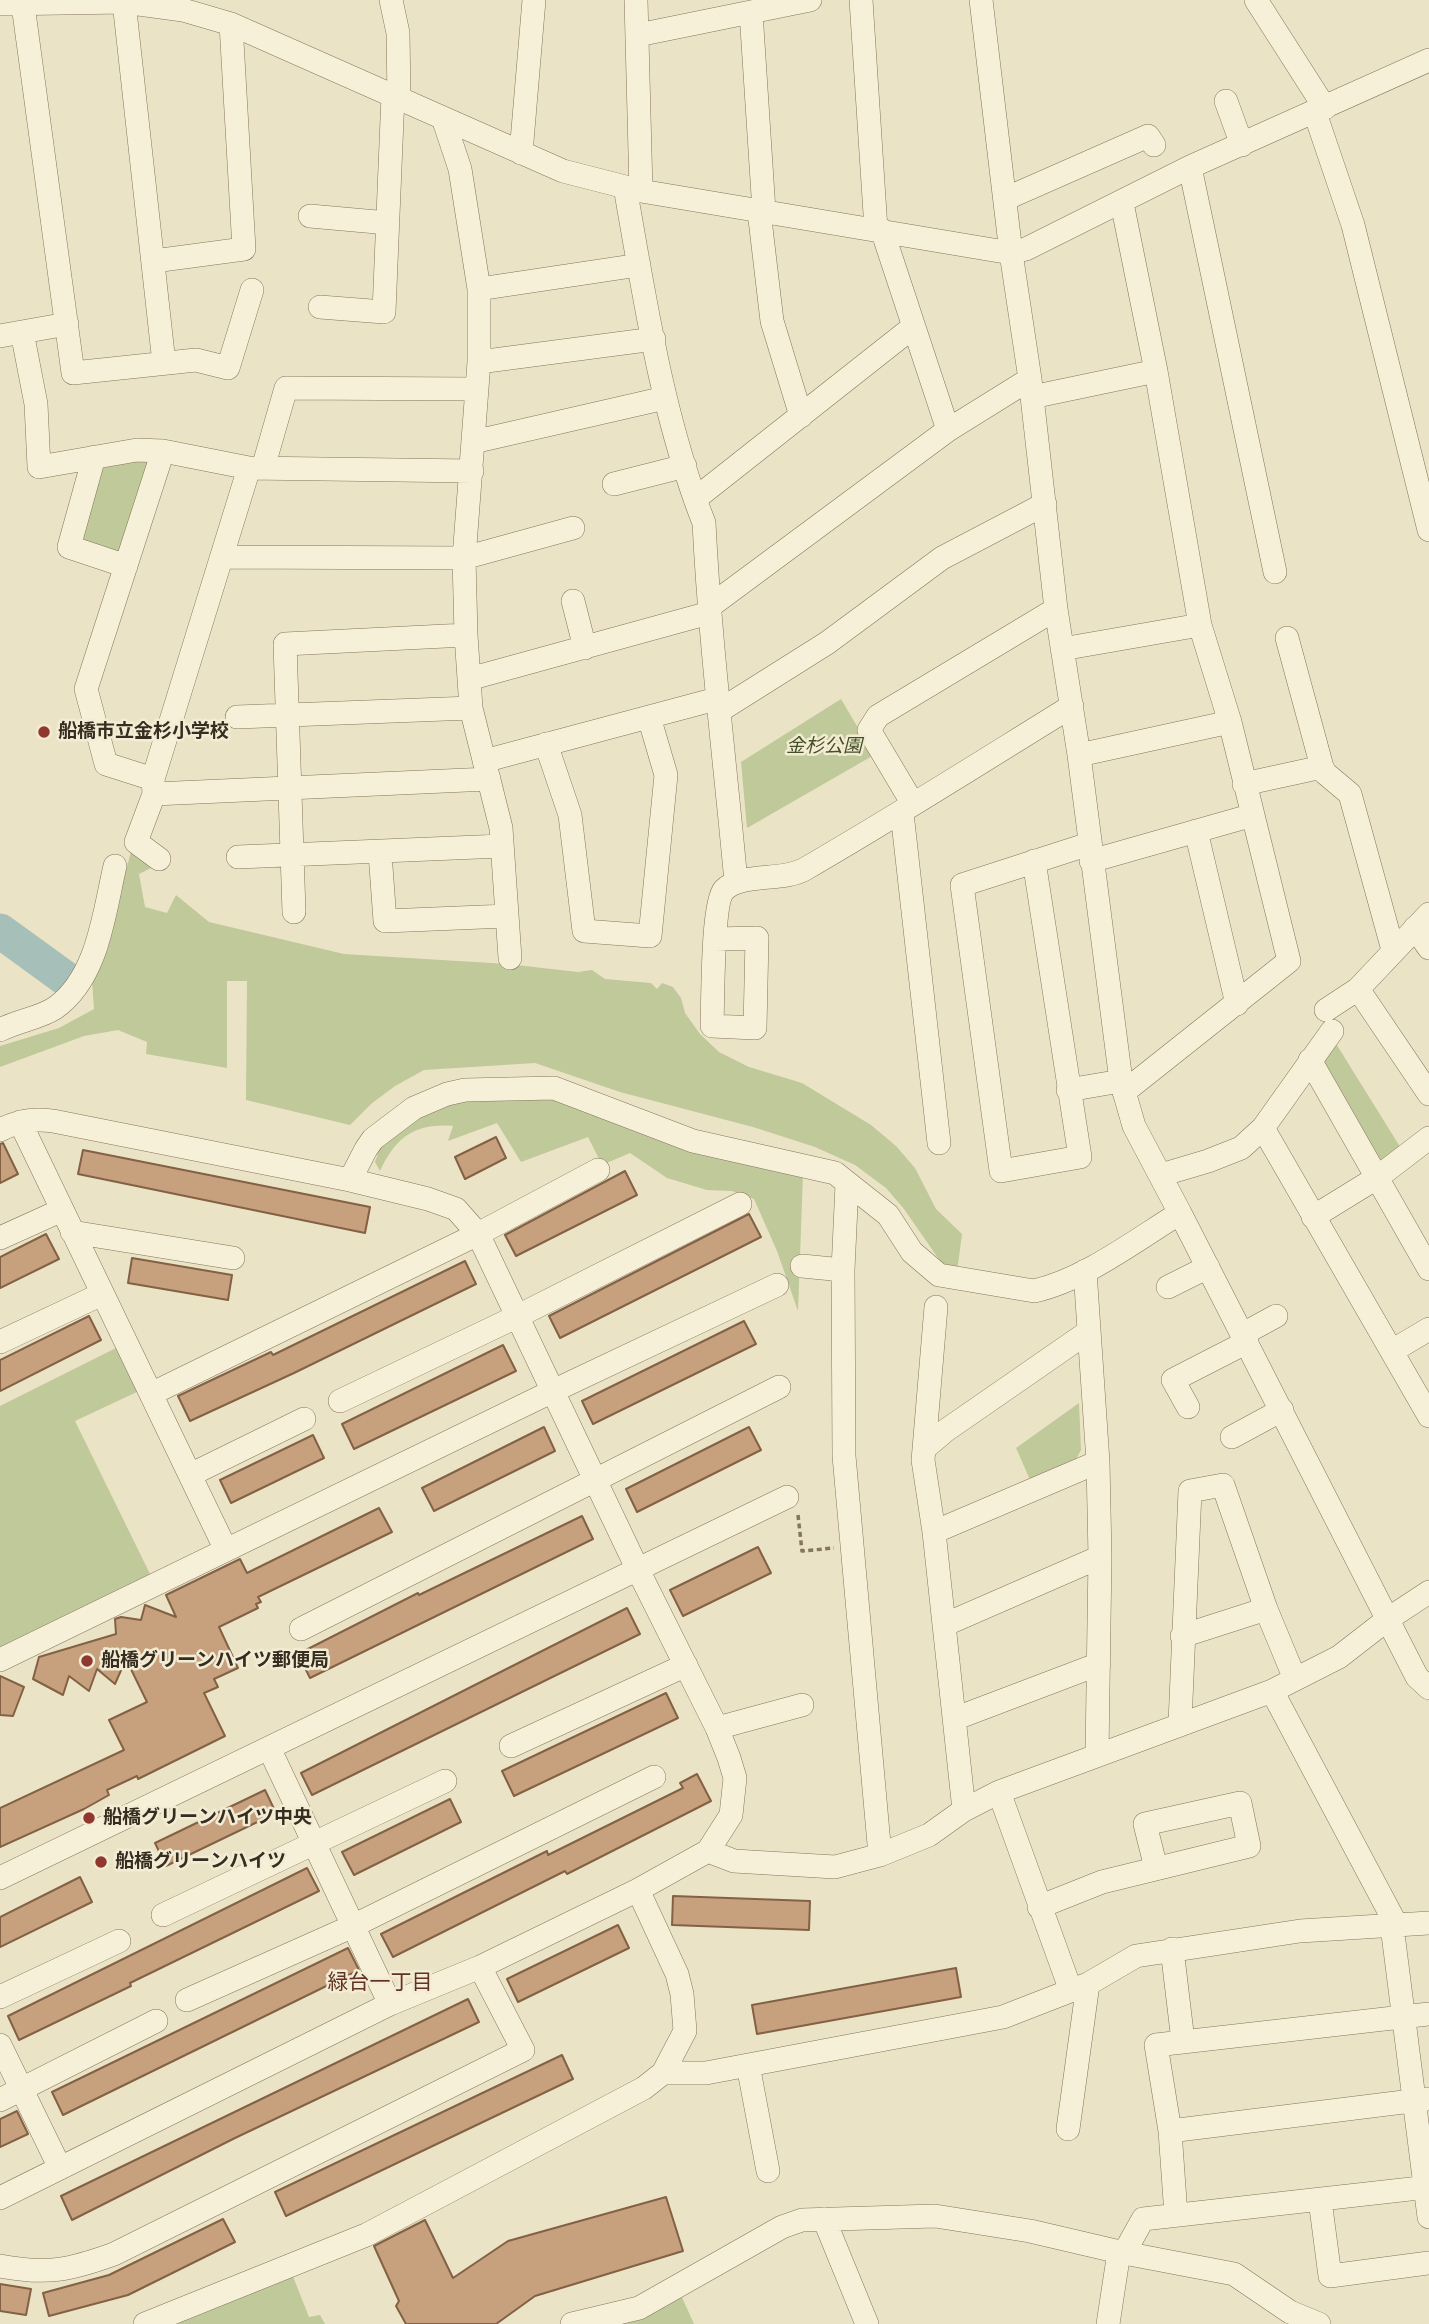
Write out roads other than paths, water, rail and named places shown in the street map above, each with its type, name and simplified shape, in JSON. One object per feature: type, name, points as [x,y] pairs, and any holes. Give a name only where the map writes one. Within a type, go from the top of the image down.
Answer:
[{"type":"street","points":[[320,307],[384,312],[398,33],[391,0]]},
{"type":"street","points":[[522,153],[534,0]]},
{"type":"street","points":[[636,0],[638,35],[633,189],[639,265],[665,398],[695,499],[705,523],[709,610],[736,882]]},
{"type":"street","points":[[638,35],[810,0]]},
{"type":"street","points":[[861,0],[879,230],[948,430]]},
{"type":"street","points":[[981,0],[1011,253],[1031,388],[1056,609],[1079,755],[1122,1087],[1135,1126],[1156,1168],[1417,1677],[1429,1688]]},
{"type":"street","points":[[1256,0],[1320,110],[1353,225],[1429,530]]},
{"type":"street","points":[[252,290],[228,368],[196,360],[74,373],[68,324],[11,5],[124,2],[183,10],[231,24],[563,172],[633,189],[1011,253],[1026,249],[1190,167],[1429,60]]},
{"type":"street","points":[[124,2],[164,363]]},
{"type":"street","points":[[751,12],[762,211],[772,321],[801,416]]},
{"type":"street","points":[[154,261],[244,250],[231,24]]},
{"type":"street","points":[[1226,101],[1242,145]]},
{"type":"street","points":[[443,118],[460,169],[479,289],[479,362],[464,558],[466,635],[471,708],[501,828],[510,958]]},
{"type":"street","points":[[1005,199],[1149,136],[1154,145]]},
{"type":"street","points":[[1190,167],[1275,572]]},
{"type":"street","points":[[1068,1090],[1122,1087],[1237,1004],[1289,961],[1230,722],[1200,625],[1156,371],[1122,202]]},
{"type":"street","points":[[310,216],[388,223]]},
{"type":"street","points":[[479,289],[639,265]]},
{"type":"street","points":[[68,324],[11,334],[36,404],[39,467],[137,450],[163,450],[256,468],[472,471]]},
{"type":"street","points":[[695,499],[913,327]]},
{"type":"street","points":[[479,362],[654,339]]},
{"type":"street","points":[[469,679],[585,648],[709,610],[948,430],[1031,388],[1156,371]]},
{"type":"street","points":[[159,859],[136,842],[223,557],[286,388],[476,389]]},
{"type":"street","points":[[473,442],[665,398]]},
{"type":"street","points":[[163,450],[86,689],[106,764],[153,787],[290,788],[486,770],[546,744],[649,717],[718,705],[827,643],[942,558],[1045,504]]},
{"type":"street","points":[[94,457],[69,547],[126,566]]},
{"type":"street","points":[[614,484],[685,466]]},
{"type":"street","points":[[223,557],[464,558],[573,527]]},
{"type":"street","points":[[573,601],[585,648]]},
{"type":"street","points":[[939,1143],[908,808],[869,730],[878,716],[1056,609]]},
{"type":"street","points":[[1062,649],[1200,625]]},
{"type":"street","points":[[294,912],[285,644],[466,635]]},
{"type":"street","points":[[1287,638],[1322,767],[1325,773],[1350,794],[1393,950]]},
{"type":"street","points":[[715,939],[720,898],[724,890],[736,882],[797,874],[1072,706]]},
{"type":"street","points":[[237,717],[471,708]]},
{"type":"street","points":[[546,744],[570,816],[584,930],[650,936],[666,775],[649,717]]},
{"type":"street","points":[[1079,755],[1230,722]]},
{"type":"street","points":[[1244,784],[1322,767]]},
{"type":"street","points":[[1034,861],[1080,1157],[1001,1171],[962,885],[1034,861],[1090,853],[1196,831],[1253,814]]},
{"type":"street","points":[[1196,831],[1237,1004]]},
{"type":"street","points":[[238,857],[502,846]]},
{"type":"street","points":[[380,853],[385,921],[507,916]]},
{"type":"street","points":[[0,1030],[55,1008],[83,979],[99,933],[115,866]]},
{"type":"street","points":[[1161,1175],[1241,1148],[1263,1128],[1310,1060],[1329,1020],[1422,921]]},
{"type":"street","points":[[1422,921],[1429,948]]},
{"type":"street","points":[[1358,989],[1429,1094]]},
{"type":"street","points":[[1310,1060],[1429,1269]]},
{"type":"street","points":[[350,1181],[373,1139],[414,1108],[447,1094],[465,1090],[554,1088],[693,1141],[835,1173],[888,1215],[912,1252],[939,1275],[1034,1291],[1046,1288],[1085,1271],[1180,1213]]},
{"type":"street","points":[[0,2198],[390,2004],[480,1967],[638,1890],[708,1851],[732,1815],[735,1778],[717,1728],[637,1568],[478,1234],[456,1209],[428,1199],[350,1181],[54,1121],[36,1119],[10,1126],[62,1210],[226,1550]]},
{"type":"street","points":[[1263,1128],[1429,1416]]},
{"type":"street","points":[[1313,1217],[1378,1177],[1429,1138]]},
{"type":"street","points":[[151,1394],[478,1234],[598,1170]]},
{"type":"street","points":[[847,1184],[843,1270],[844,1456],[880,1855]]},
{"type":"street","points":[[340,1401],[518,1316],[740,1204]]},
{"type":"street","points":[[0,1238],[62,1210]]},
{"type":"street","points":[[72,1232],[233,1258]]},
{"type":"street","points":[[802,1266],[843,1270]]},
{"type":"street","points":[[1168,1287],[1208,1267]]},
{"type":"street","points":[[1085,1271],[1098,1462],[1101,1557],[1097,1754]]},
{"type":"street","points":[[0,1660],[777,1285]]},
{"type":"street","points":[[0,1342],[102,1294]]},
{"type":"street","points":[[936,1307],[923,1460],[934,1532],[964,1810]]},
{"type":"street","points":[[1188,1407],[1173,1380],[1245,1338],[1276,1316]]},
{"type":"street","points":[[1392,1351],[1429,1329]]},
{"type":"street","points":[[925,1449],[1088,1332]]},
{"type":"street","points":[[302,1629],[779,1387]]},
{"type":"street","points":[[1232,1437],[1282,1410]]},
{"type":"street","points":[[190,1475],[304,1419]]},
{"type":"street","points":[[934,1532],[1098,1462]]},
{"type":"street","points":[[1180,1723],[1190,1491],[1223,1485],[1266,1609],[1295,1679]]},
{"type":"street","points":[[0,1878],[637,1568],[792,1506]]},
{"type":"street","points":[[944,1625],[1101,1557]]},
{"type":"street","points":[[708,1851],[734,1861],[835,1867],[880,1855],[929,1835],[964,1810],[999,1792],[1272,1691],[1339,1657],[1388,1619],[1429,1592]]},
{"type":"street","points":[[1182,1636],[1266,1609]]},
{"type":"street","points":[[954,1719],[1099,1664]]},
{"type":"street","points":[[511,1746],[686,1665]]},
{"type":"street","points":[[1272,1691],[1394,1926],[1405,2016],[1422,2100],[1429,2217]]},
{"type":"street","points":[[717,1728],[802,1705]]},
{"type":"street","points":[[269,1748],[390,2004]]},
{"type":"street","points":[[187,2000],[353,1926],[654,1777]]},
{"type":"street","points":[[163,1915],[445,1781]]},
{"type":"street","points":[[999,1792],[1039,1906],[1079,1987],[1068,2129]]},
{"type":"street","points":[[1039,1906],[1102,1882],[1156,1868]]},
{"type":"street","points":[[145,2324],[366,2235],[644,2088],[663,2073],[685,2031],[682,1994],[677,1974],[638,1890]]},
{"type":"street","points":[[663,2073],[706,2073],[1003,2017],[1079,1987],[1136,1956],[1172,1948],[1300,1931],[1429,1923]]},
{"type":"street","points":[[0,1997],[119,1941]]},
{"type":"street","points":[[1172,1948],[1183,2041]]},
{"type":"street","points":[[0,2266],[51,2271],[76,2267],[114,2254],[523,2050],[480,1967]]},
{"type":"street","points":[[1176,2215],[1170,2131],[1156,2045],[1429,2014]]},
{"type":"street","points":[[0,2100],[156,2021]]},
{"type":"street","points":[[0,2045],[60,2168]]},
{"type":"street","points":[[748,2065],[768,2171]]},
{"type":"street","points":[[1170,2131],[1422,2100]]},
{"type":"street","points":[[1108,2324],[1121,2252],[1143,2219],[1427,2187]]},
{"type":"street","points":[[1320,2200],[1330,2276],[1429,2263]]},
{"type":"street","points":[[572,2324],[639,2308],[782,2227],[802,2220],[935,2216],[1030,2231],[1234,2274],[1290,2312],[1320,2324]]},
{"type":"street","points":[[824,2219],[867,2324]]},
{"type":"waterway","points":[[0,931],[69,981]]},
{"type":"place","name":"船橋市立金杉小学校","points":[[44,732]]},
{"type":"place","name":"船橋グリーンハイツ郵便局","points":[[87,1661]]},
{"type":"place","name":"船橋グリーンハイツ中央","points":[[89,1818]]},
{"type":"place","name":"船橋グリーンハイツ","points":[[101,1862]]},
{"type":"district","name":"緑台一丁目","points":[[380,1983]]},
{"type":"park label","name":"金杉公園","points":[[824,747]]}]
